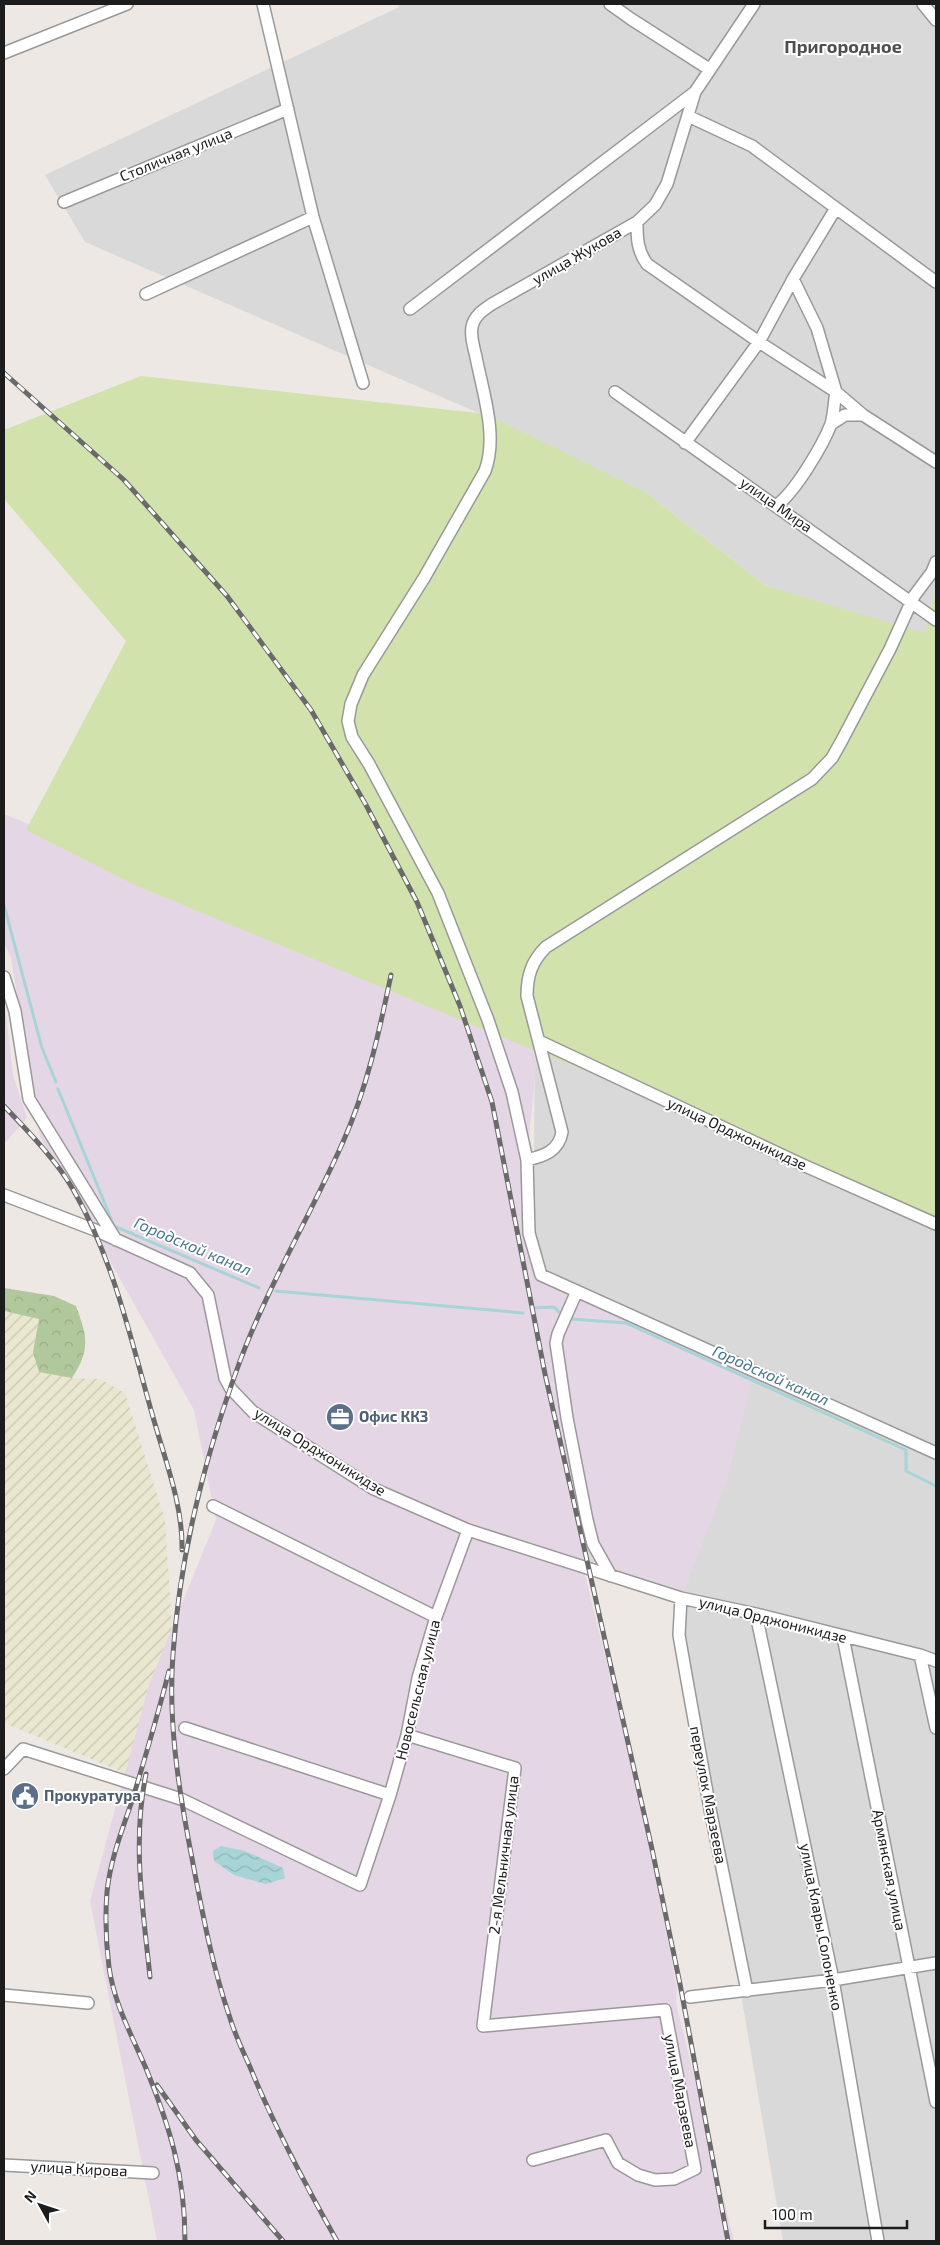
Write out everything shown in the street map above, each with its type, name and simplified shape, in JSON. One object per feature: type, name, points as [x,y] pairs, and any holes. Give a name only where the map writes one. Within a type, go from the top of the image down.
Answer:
[{"type":"street","points":[[4,53],[127,4]]},
{"type":"street","points":[[263,4],[313,217],[363,383]]},
{"type":"street","points":[[610,4],[709,69]]},
{"type":"street","name":"улица Жукова","points":[[527,1160],[512,1092],[497,1047],[438,893],[369,764],[352,737],[348,721],[351,704],[363,676],[424,578],[490,459],[486,410],[471,334],[475,318],[492,304],[637,222],[654,205],[667,184],[695,92],[754,4]]},
{"type":"street","points":[[924,4],[936,19]]},
{"type":"street","name":"улица Жукова","points":[[410,309],[695,92]]},
{"type":"street","name":"Столичная улица","points":[[64,202],[288,109]]},
{"type":"street","points":[[688,116],[752,146],[936,282]]},
{"type":"street","points":[[684,443],[759,342],[793,279],[836,208]]},
{"type":"street","points":[[146,294],[313,217]]},
{"type":"street","points":[[637,222],[637,244],[640,255],[647,264],[759,342],[836,392],[863,415],[936,462]]},
{"type":"street","points":[[777,505],[786,499],[802,478],[831,424],[836,392],[816,328],[793,279]]},
{"type":"street","name":"улица Мира","points":[[615,392],[684,443],[777,505],[936,620]]},
{"type":"street","points":[[831,424],[845,415],[863,415]]},
{"type":"street","points":[[936,562],[932,572],[911,602],[890,649],[832,758],[812,779],[546,947],[538,955],[527,980],[527,996],[562,1132],[561,1138],[554,1149],[546,1155],[527,1160],[530,1233],[541,1275],[936,1453]]},
{"type":"street","points":[[4,977],[15,1011],[29,1099],[116,1240]]},
{"type":"street","name":"улица Орджоникидзе","points":[[539,1041],[803,1165],[936,1224]]},
{"type":"street","name":"улица Орджоникидзе","points":[[4,1195],[116,1240],[190,1273],[208,1295],[225,1378],[231,1390],[253,1412],[374,1489],[468,1530],[681,1598],[756,1614],[936,1661]]},
{"type":"street","points":[[577,1291],[558,1334],[556,1343],[567,1418],[587,1520],[593,1544],[611,1576]]},
{"type":"street","points":[[213,1506],[436,1617]]},
{"type":"street","name":"Новосельская улица","points":[[4,1769],[24,1749],[181,1798],[360,1885],[390,1795],[407,1735],[418,1678],[436,1617],[468,1530]]},
{"type":"street","name":"переулок Марзеева","points":[[681,1598],[679,1634],[710,1809],[747,1991]]},
{"type":"street","name":"улица Клары Солоненко","points":[[756,1614],[833,1980],[878,2241]]},
{"type":"street","name":"Армянская улица","points":[[843,1638],[936,2102]]},
{"type":"street","points":[[920,1656],[936,1728]]},
{"type":"street","points":[[186,1728],[390,1795]]},
{"type":"street","name":"2-я Мельничная улица","points":[[407,1735],[515,1768],[483,2026]]},
{"type":"street","points":[[690,1997],[833,1980],[936,1962]]},
{"type":"street","points":[[4,1995],[88,2003]]},
{"type":"street","name":"улица Марзеева","points":[[483,2026],[665,2010],[695,2169],[674,2179],[655,2180],[638,2175],[618,2163],[606,2140],[533,2160]]},
{"type":"street","name":"улица Кирова","points":[[4,2165],[153,2174]]},
{"type":"shaded area","points":[[397,4],[936,4],[936,592],[924,634],[765,585],[645,492],[483,415],[85,242],[45,175],[399,7]]},
{"type":"shaded area","points":[[4,814],[539,1032],[527,1160],[541,1275],[754,1373],[726,1483],[681,1598],[584,1571],[644,1813],[677,1989],[676,2003],[734,2241],[157,2241],[90,1901],[149,1684],[216,1520],[194,1410],[40,1137],[11,958],[4,942]]},
{"type":"shaded area","points":[[4,998],[13,1075],[27,1118],[4,1144]]},
{"type":"shaded area","points":[[535,1032],[936,1215],[936,2241],[783,2241],[673,1595],[533,1278]]},
{"type":"shaded area","points":[[4,1311],[39,1319],[33,1352],[72,1378],[100,1379],[125,1393],[165,1520],[172,1627],[149,1684],[125,1773],[4,1723]]},
{"type":"green space","points":[[141,376],[486,414],[645,492],[765,585],[924,633],[936,592],[936,1224],[681,1108],[516,1043],[135,885],[26,830],[126,641],[4,499],[4,430]]},
{"type":"green space","points":[[4,1288],[54,1296],[76,1306],[85,1334],[85,1350],[72,1378],[39,1372],[33,1352],[39,1319],[4,1311]]},
{"type":"water","points":[[221,1846],[245,1851],[283,1868],[285,1878],[266,1884],[234,1875],[214,1861],[213,1851]]},
{"type":"waterway","name":"Городской канал","points":[[4,905],[42,1048],[56,1082]]},
{"type":"waterway","name":"Городской канал","points":[[58,1089],[114,1226],[259,1288]]},
{"type":"waterway","name":"Городской канал","points":[[276,1291],[523,1313]]},
{"type":"waterway","name":"Городской канал","points":[[534,1308],[554,1307],[562,1315]]},
{"type":"waterway","name":"Городской канал","points":[[572,1319],[626,1323],[906,1450],[906,1471],[936,1486]]},
{"type":"railway","points":[[4,373],[124,480],[227,596],[311,710],[366,805],[417,902],[460,1006],[492,1102],[545,1374],[652,1849],[680,1984],[728,2241]]},
{"type":"railway","points":[[337,2241],[302,2177],[270,2112],[237,2037],[217,1976],[190,1848],[175,1752],[172,1703],[173,1654],[176,1616],[188,1542],[205,1469],[227,1397],[263,1306],[330,1170],[351,1122],[372,1060],[391,975]]},
{"type":"railway","points":[[4,1106],[60,1169],[74,1191],[100,1245],[129,1330],[172,1483],[180,1516],[182,1550]]},
{"type":"railway","points":[[169,1671],[147,1752],[111,1869],[107,1892],[106,1930],[109,1967],[115,1993],[154,2088],[169,2131],[179,2173],[185,2241]]},
{"type":"railway","points":[[146,1774],[142,1799],[139,1850],[150,1977]]},
{"type":"railway","points":[[157,2085],[196,2140],[283,2241]]},
{"type":"place","name":"Офис ККЗ","points":[[340,1417]]},
{"type":"place","name":"Прокуратура","points":[[25,1796]]},
{"type":"district","name":"Пригородное","points":[[843,47]]}]
